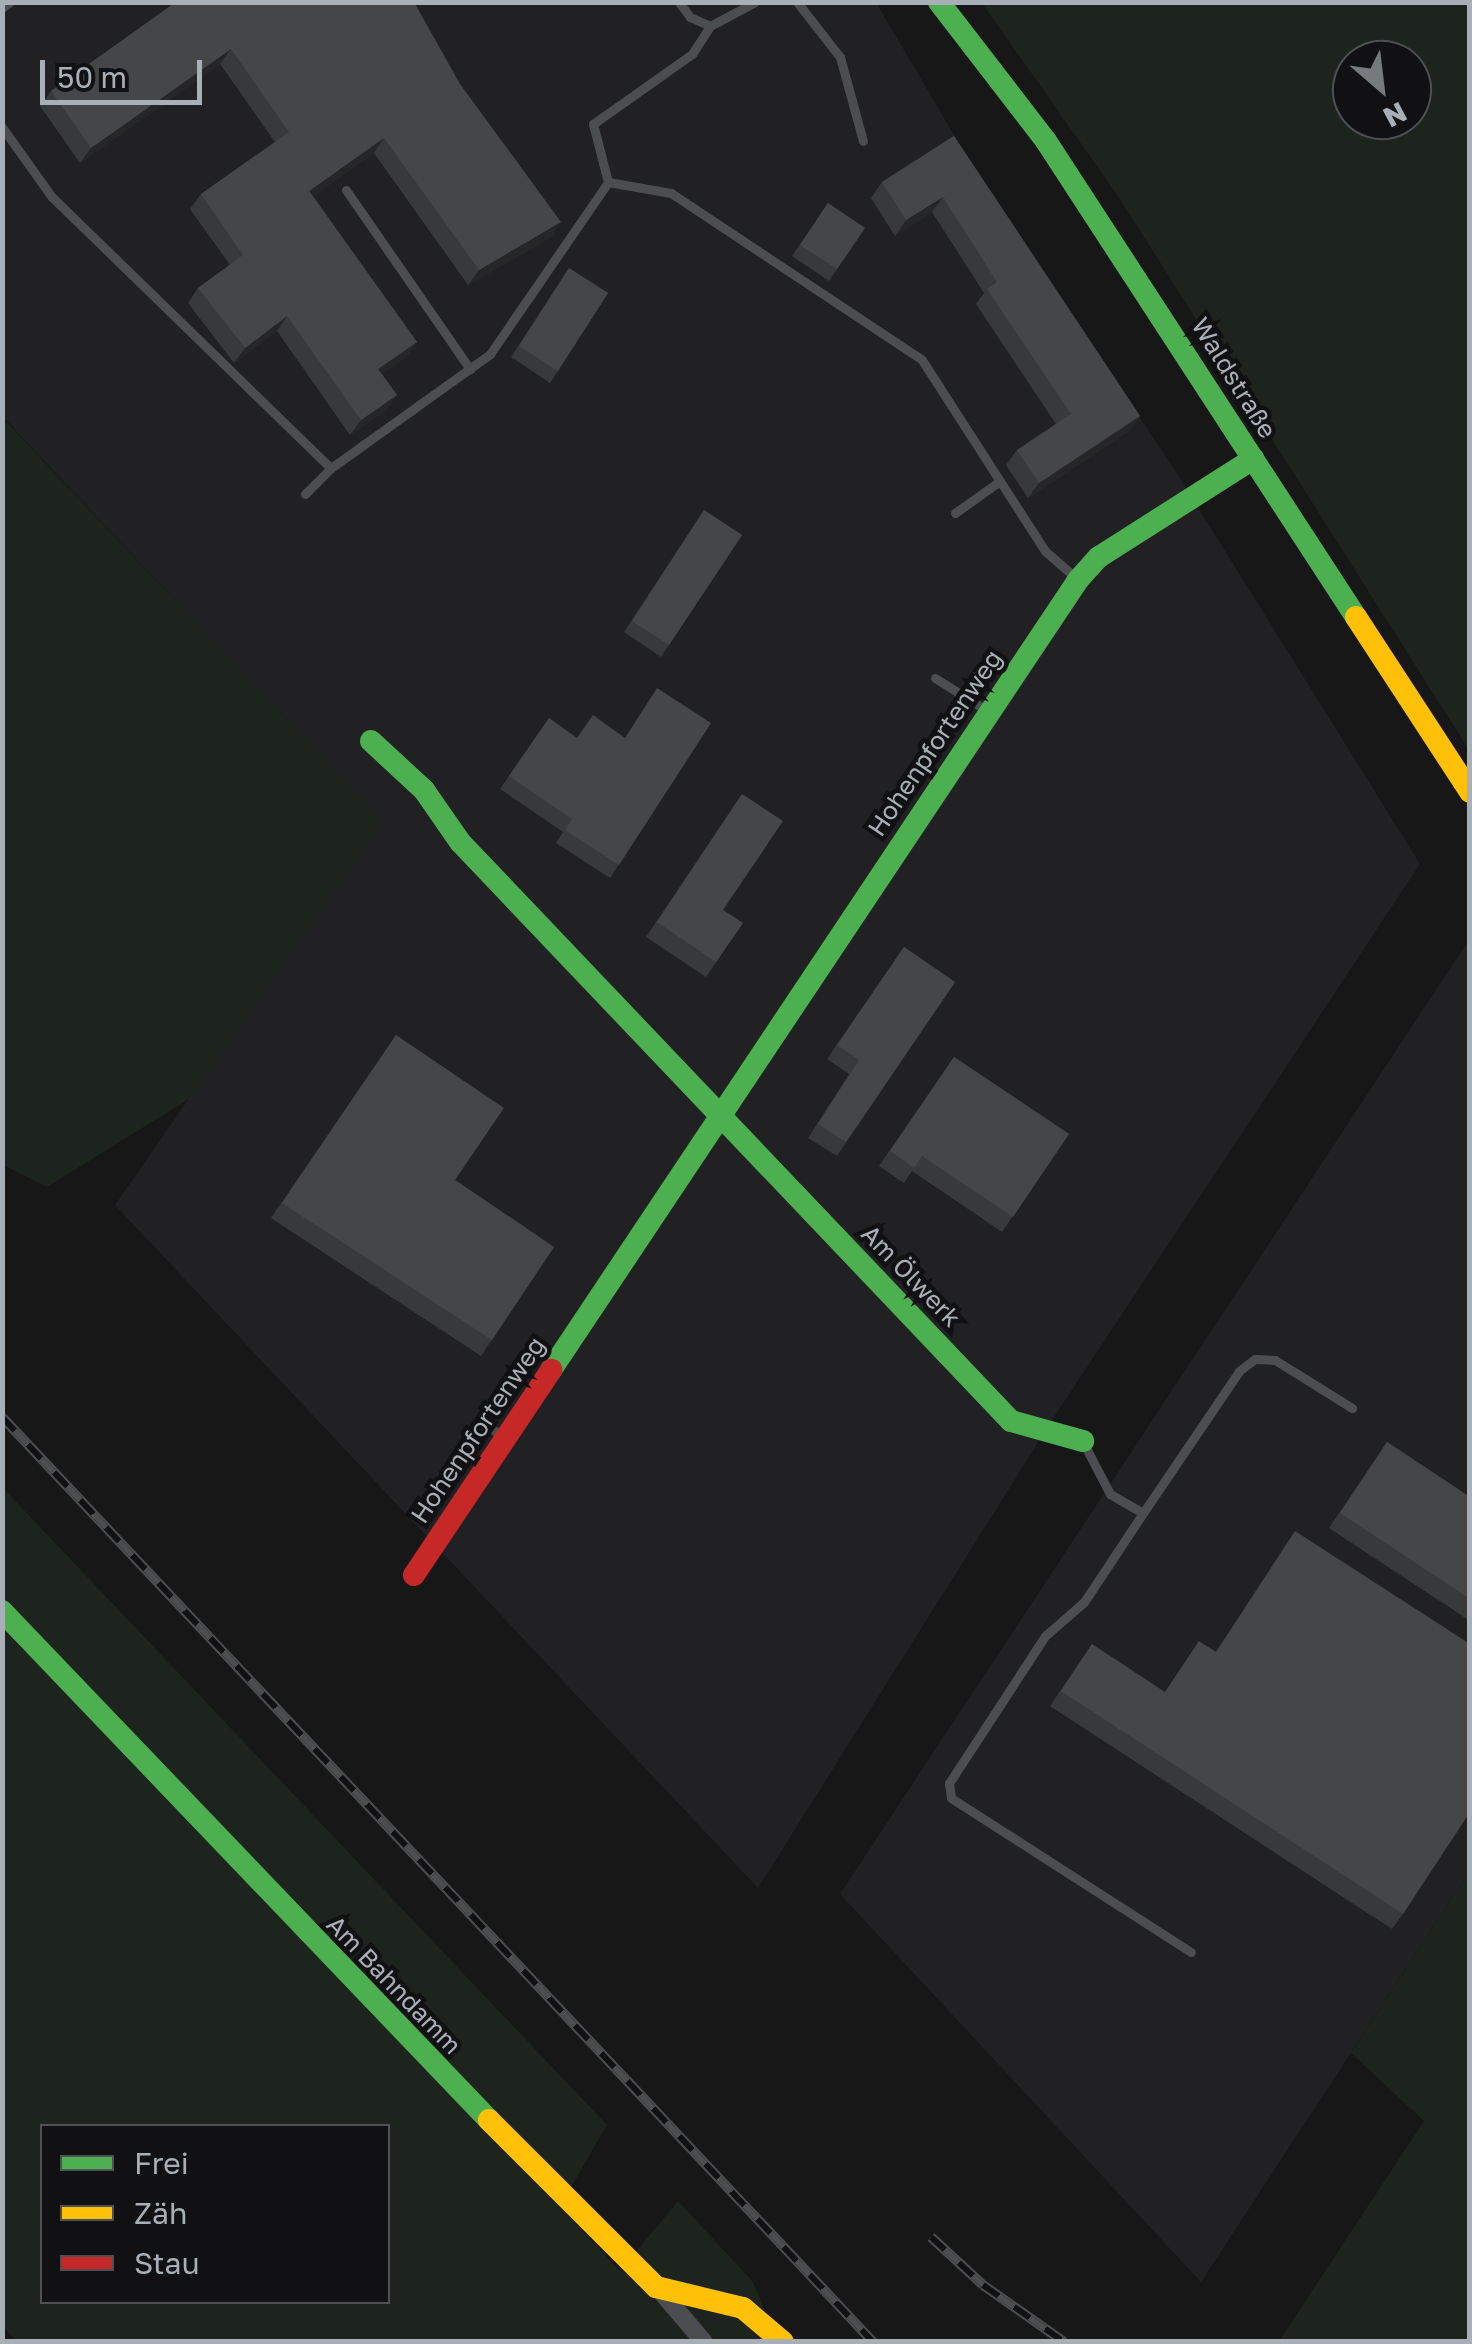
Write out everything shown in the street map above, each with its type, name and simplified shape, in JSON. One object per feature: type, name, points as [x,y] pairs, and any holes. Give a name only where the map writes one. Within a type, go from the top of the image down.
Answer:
[{"type":"street","name":"Waldstraße","points":[[938,2],[1046,140],[1470,792]]},
{"type":"street","name":"Hohenpfortenweg","points":[[414,1574],[1078,580],[1099,558],[1252,459]]},
{"type":"street","points":[[371,740],[424,790],[460,842],[720,1116]]},
{"type":"street","name":"Am Ölwerk","points":[[720,1116],[1011,1421],[1083,1441]]},
{"type":"street","name":"Am Bahndamm","points":[[2,1610],[420,2053],[656,2287]]},
{"type":"street","points":[[656,2287],[704,2342]]},
{"type":"street","points":[[656,2287],[743,2308],[783,2342]]},
{"type":"lane","points":[[2,8],[10,2]]},
{"type":"lane","points":[[679,2],[690,17],[710,26]]},
{"type":"lane","points":[[305,494],[332,468],[490,354],[608,182],[594,124],[692,54],[710,26],[755,2]]},
{"type":"lane","points":[[797,2],[840,56],[863,141]]},
{"type":"lane","points":[[2,127],[52,197],[332,468]]},
{"type":"lane","points":[[608,182],[671,193],[922,360],[1045,551],[1078,580]]},
{"type":"lane","points":[[346,190],[470,369]]},
{"type":"lane","points":[[955,513],[1000,481]]},
{"type":"lane","points":[[935,678],[989,712]]},
{"type":"lane","points":[[1191,1952],[950,1798],[949,1783],[1044,1636],[1084,1602],[1239,1371],[1255,1359],[1276,1360],[1352,1408]]},
{"type":"lane","points":[[482,1422],[505,1438]]},
{"type":"lane","points":[[1083,1441],[1110,1494],[1143,1513]]},
{"type":"shaded area","points":[[3,3],[877,4],[990,196],[1174,469],[1420,864],[1056,1414],[758,1888],[115,1205],[382,821],[3,417]]},
{"type":"shaded area","points":[[982,3],[1469,3],[1469,750],[1118,196]]},
{"type":"shaded area","points":[[2,417],[383,821],[189,1099],[47,1187],[3,1165]]},
{"type":"shaded area","points":[[1469,940],[1469,1872],[1201,2282],[840,1894]]},
{"type":"shaded area","points":[[2,1487],[607,2125],[560,2206],[620,2271],[678,2201],[753,2282],[777,2341],[16,2341],[2,2325]]},
{"type":"shaded area","points":[[1469,1872],[1469,2341],[1279,2341],[1424,2121],[1351,2053]]},
{"type":"building","points":[[176,2],[414,2],[460,84],[561,222],[479,270],[384,138],[309,191],[417,342],[378,369],[397,395],[361,420],[287,316],[245,348],[198,288],[243,255],[201,194],[289,132],[231,49],[91,148],[51,91]]},
{"type":"building","points":[[954,136],[1140,416],[1039,483],[1017,450],[1071,414],[987,289],[997,282],[943,197],[906,220],[882,182]]},
{"type":"building","points":[[828,203],[865,228],[837,269],[800,245]]},
{"type":"building","points":[[569,268],[608,293],[558,371],[519,346]]},
{"type":"building","points":[[704,510],[742,535],[669,645],[632,621]]},
{"type":"building","points":[[657,688],[711,723],[619,865],[565,830],[572,819],[509,776],[549,718],[577,738],[593,715],[625,738]]},
{"type":"building","points":[[742,794],[783,821],[723,910],[743,923],[716,962],[657,922]]},
{"type":"building","points":[[904,947],[955,982],[846,1142],[818,1124],[859,1060],[837,1045]]},
{"type":"building","points":[[396,1035],[504,1108],[455,1180],[554,1247],[492,1340],[282,1203]]},
{"type":"building","points":[[954,1057],[1069,1134],[1013,1217],[922,1156],[914,1168],[890,1151]]},
{"type":"building","points":[[1387,1442],[1470,1497],[1470,1599],[1340,1513]]},
{"type":"building","points":[[1295,1531],[1470,1644],[1470,1812],[1403,1914],[1061,1691],[1092,1644],[1165,1692],[1199,1641],[1216,1652]]},
{"type":"railway","points":[[2,1417],[873,2342]]},
{"type":"railway","points":[[931,2237],[983,2285],[1064,2342]]},
{"type":"traffic: fast","points":[[939,2],[1046,141],[1356,617]]},
{"type":"traffic: fast","points":[[551,1370],[1078,580],[1099,557],[1253,459]]},
{"type":"traffic: fast","points":[[371,741],[424,790],[460,842],[1011,1421],[1083,1441]]},
{"type":"traffic: fast","points":[[2,1611],[489,2120]]},
{"type":"traffic: slow","points":[[1356,617],[1470,792]]},
{"type":"traffic: slow","points":[[489,2120],[656,2287],[743,2308],[783,2342]]},
{"type":"traffic: jam","points":[[414,1575],[551,1370]]}]
